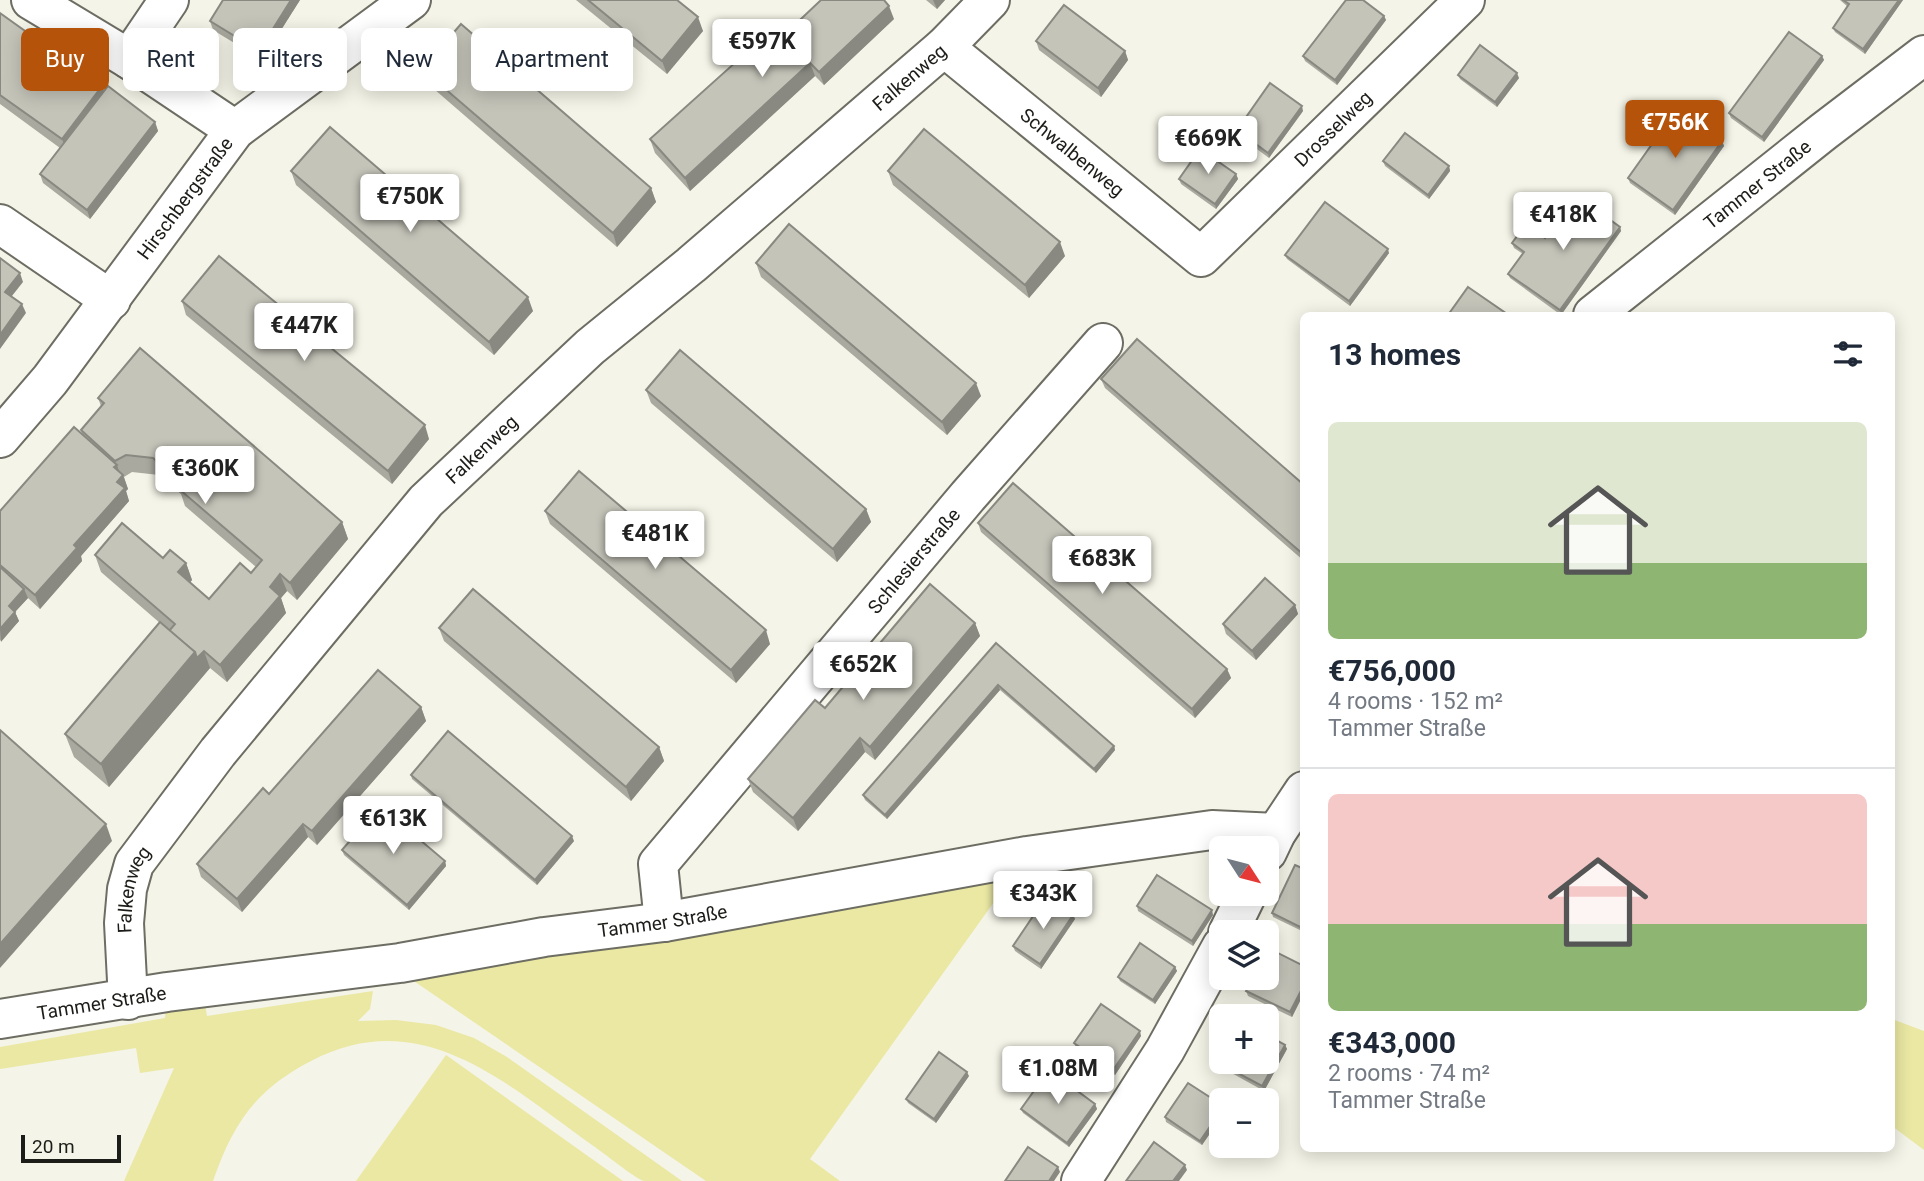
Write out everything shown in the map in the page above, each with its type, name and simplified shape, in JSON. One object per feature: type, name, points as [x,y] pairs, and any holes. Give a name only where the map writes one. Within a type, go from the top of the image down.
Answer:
[{"type":"street","points":[[32,0],[123,56]]},
{"type":"street","points":[[150,28],[169,0]]},
{"type":"street","name":"Hirschbergstraße","points":[[0,438],[50,380],[235,130],[411,0]]},
{"type":"street","name":"Falkenweg","points":[[128,1000],[124,923],[127,889],[134,864],[218,752],[426,501],[590,347],[691,265],[944,47],[990,0]]},
{"type":"street","name":"Drosselweg","points":[[1201,257],[1465,0]]},
{"type":"street","name":"Schwalbenweg","points":[[944,47],[1201,257]]},
{"type":"street","name":"Tammer Straße","points":[[1597,312],[1924,55]]},
{"type":"street","points":[[176,91],[235,130]]},
{"type":"street","points":[[0,224],[111,300]]},
{"type":"street","name":"Schlesierstraße","points":[[664,922],[658,864],[968,495],[1103,343]]},
{"type":"street","name":"Tammer Straße","points":[[1276,836],[1300,798]]},
{"type":"street","name":"Tammer Straße","points":[[0,1020],[167,992],[400,963],[544,937],[664,922],[1040,854],[1212,830],[1240,836]]},
{"type":"street","points":[[1081,1181],[1165,1050],[1209,970]]},
{"type":"shaded area","points":[[1027,856],[810,1159],[840,1181],[706,1181],[389,964]]},
{"type":"shaded area","points":[[202,988],[207,1016],[373,991],[370,1009],[358,1021],[396,1020],[436,1025],[474,1038],[507,1057],[682,1181],[639,1179],[495,1076],[461,1058],[426,1046],[390,1041],[351,1045],[292,1072],[275,1084],[248,1111],[229,1142],[213,1181],[124,1181],[174,1068],[140,1073],[136,1048],[0,1069],[0,1047],[165,1018],[167,992]]},
{"type":"shaded area","points":[[1895,1020],[1924,1031],[1924,1150],[1895,1128]]},
{"type":"shaded area","points":[[446,1055],[623,1181],[356,1181]]},
{"type":"building","points":[[223,0],[291,0],[273,28],[233,28],[233,35],[210,21]]},
{"type":"building","points":[[588,0],[677,0],[698,17],[662,61],[633,37],[633,28],[622,28]]},
{"type":"building","points":[[821,0],[884,0],[889,6],[819,72],[810,63],[685,178],[650,139],[776,26],[784,35]]},
{"type":"building","points":[[1346,0],[1363,0],[1384,16],[1335,80],[1303,56]]},
{"type":"building","points":[[1843,0],[1899,0],[1863,49],[1833,28],[1849,4]]},
{"type":"building","points":[[1064,5],[1125,51],[1098,88],[1036,41]]},
{"type":"building","points":[[0,13],[21,28],[21,91],[98,91],[62,139],[0,95]]},
{"type":"building","points":[[461,24],[471,33],[471,91],[539,91],[651,188],[613,233],[448,91],[457,91],[457,29]]},
{"type":"building","points":[[1789,32],[1822,56],[1762,137],[1729,113]]},
{"type":"building","points":[[1480,45],[1517,73],[1495,102],[1458,75]]},
{"type":"building","points":[[1270,83],[1302,106],[1268,153],[1237,130]]},
{"type":"building","points":[[109,87],[155,122],[87,210],[40,174],[104,91],[109,91]]},
{"type":"building","points":[[1677,109],[1722,141],[1673,210],[1628,178]]},
{"type":"building","points":[[330,127],[528,297],[489,342],[291,171]]},
{"type":"building","points":[[924,129],[1060,242],[1025,285],[888,171]]},
{"type":"building","points":[[1405,133],[1449,166],[1428,195],[1383,161]]},
{"type":"building","points":[[1200,149],[1236,174],[1215,204],[1179,179]]},
{"type":"building","points":[[1576,195],[1620,227],[1560,310],[1508,274],[1524,252],[1512,243],[1526,224],[1545,238]]},
{"type":"building","points":[[1325,202],[1388,249],[1349,301],[1285,255]]},
{"type":"building","points":[[789,224],[976,383],[942,422],[756,263]]},
{"type":"building","points":[[219,256],[425,425],[388,471],[182,301]]},
{"type":"building","points":[[0,258],[20,273],[5,292],[22,304],[0,335]]},
{"type":"building","points":[[1468,287],[1504,312],[1450,312]]},
{"type":"building","points":[[1137,339],[1300,482],[1300,552],[1101,379]]},
{"type":"building","points":[[140,348],[342,522],[290,583],[280,574],[270,587],[280,596],[220,665],[204,651],[197,658],[195,652],[169,631],[175,624],[95,555],[122,523],[163,558],[170,550],[186,563],[178,572],[209,599],[240,563],[251,573],[262,560],[179,489],[183,485],[153,458],[126,455],[115,461],[81,430],[104,403],[98,398]]},
{"type":"building","points":[[680,350],[866,509],[833,549],[646,390]]},
{"type":"building","points":[[74,427],[117,465],[114,467],[123,475],[117,482],[125,488],[74,545],[77,548],[35,595],[0,565],[0,511]]},
{"type":"building","points":[[579,471],[766,630],[731,670],[545,511]]},
{"type":"building","points":[[1013,483],[1227,669],[1192,709],[978,523]]},
{"type":"building","points":[[0,567],[24,589],[9,606],[15,612],[0,629]]},
{"type":"building","points":[[1265,578],[1295,605],[1252,651],[1223,624]]},
{"type":"building","points":[[930,584],[975,623],[870,747],[860,738],[793,818],[748,779],[815,700],[825,708]]},
{"type":"building","points":[[473,589],[659,747],[626,787],[439,628]]},
{"type":"building","points":[[160,622],[195,652],[101,764],[65,734]]},
{"type":"building","points":[[996,643],[1114,746],[1094,769],[998,685],[885,815],[863,795]]},
{"type":"building","points":[[378,670],[421,707],[312,831],[303,824],[237,899],[197,864],[263,788],[269,794]]},
{"type":"building","points":[[0,730],[106,824],[0,944]]},
{"type":"building","points":[[448,731],[572,836],[535,880],[411,775]]},
{"type":"building","points":[[380,806],[445,861],[407,905],[342,850]]},
{"type":"building","points":[[1295,865],[1300,867],[1300,927],[1272,913],[1275,906],[1279,906],[1279,898]]},
{"type":"building","points":[[1157,875],[1212,910],[1192,941],[1137,906]]},
{"type":"building","points":[[1046,897],[1073,915],[1040,964],[1013,946]]},
{"type":"building","points":[[1140,943],[1175,967],[1153,1000],[1118,977]]},
{"type":"building","points":[[1279,954],[1300,964],[1300,993],[1290,1012],[1279,1007],[1279,1004],[1273,1004],[1246,991],[1279,990]]},
{"type":"building","points":[[1101,1004],[1140,1031],[1113,1070],[1074,1043]]},
{"type":"building","points":[[1279,1042],[1285,1045],[1279,1056]]},
{"type":"building","points":[[939,1052],[967,1072],[934,1119],[906,1099]]},
{"type":"building","points":[[1049,1070],[1095,1104],[1067,1143],[1021,1109]]},
{"type":"building","points":[[1240,1074],[1269,1074],[1262,1086]]},
{"type":"building","points":[[1188,1083],[1209,1097],[1209,1128],[1200,1141],[1165,1117]]},
{"type":"building","points":[[1154,1142],[1185,1165],[1173,1181],[1126,1181]]},
{"type":"building","points":[[1028,1147],[1058,1167],[1049,1181],[1005,1181]]}]
